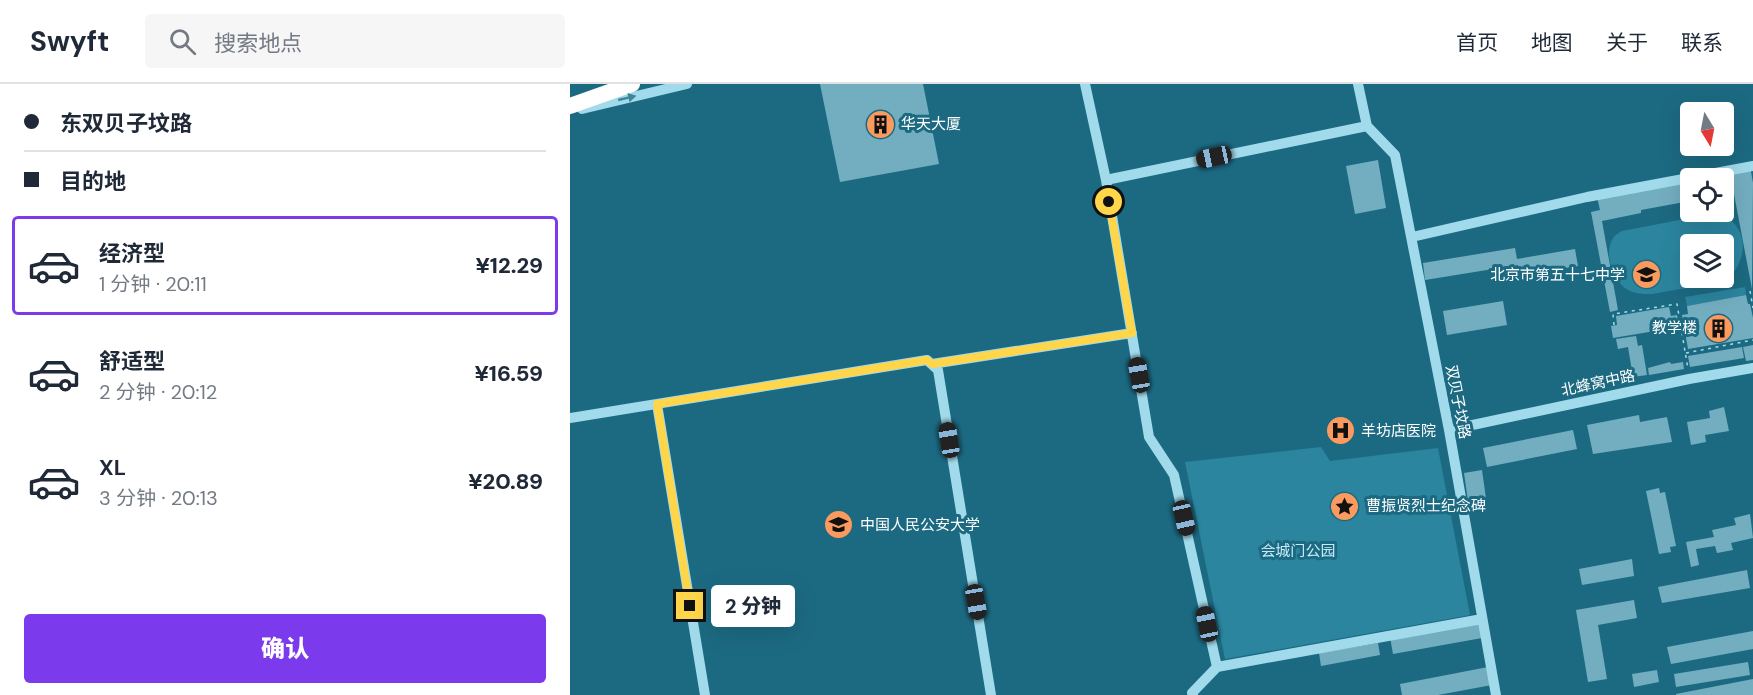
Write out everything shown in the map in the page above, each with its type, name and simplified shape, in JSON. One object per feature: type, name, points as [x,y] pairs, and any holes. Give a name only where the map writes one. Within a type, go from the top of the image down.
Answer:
[{"type":"highway","points":[[570,93],[609,84]]},
{"type":"highway","points":[[570,106],[632,84]]},
{"type":"street","points":[[570,112],[687,84]]},
{"type":"street","points":[[1085,84],[1106,180],[1149,437],[1174,475],[1217,667]]},
{"type":"street","points":[[1106,180],[1367,126],[1359,84]]},
{"type":"street","name":"双贝子坟路","points":[[1367,126],[1395,155],[1449,430],[1496,695]]},
{"type":"street","points":[[1412,237],[1587,197],[1753,166]]},
{"type":"street","points":[[932,364],[1132,333]]},
{"type":"street","points":[[570,418],[927,360],[938,370],[992,695]]},
{"type":"street","name":"北蜂窝中路","points":[[1449,430],[1689,378],[1753,368]]},
{"type":"street","points":[[657,404],[705,695]]},
{"type":"street","points":[[1192,695],[1217,667],[1482,619]]},
{"type":"path","points":[[1750,291],[1753,308]]},
{"type":"path","points":[[1614,325],[1613,314],[1677,304],[1689,378]]},
{"type":"path","points":[[1685,353],[1753,340]]},
{"type":"green space","points":[[1680,220],[1680,222],[1732,222],[1741,234],[1743,244],[1740,262],[1734,271],[1734,234],[1680,234],[1680,288],[1686,288],[1652,294],[1628,290],[1616,278],[1609,256],[1609,249],[1615,236],[1622,231]]},
{"type":"green space","points":[[1745,287],[1746,295],[1687,306],[1685,297]]},
{"type":"green space","name":"会城门公园","points":[[1321,447],[1330,461],[1438,448],[1470,615],[1225,659],[1185,462]]},
{"type":"building","name":"华天大厦","points":[[820,84],[923,84],[939,164],[840,182]]},
{"type":"building","points":[[1378,160],[1386,208],[1355,214],[1346,166]]},
{"type":"building","points":[[1750,166],[1753,183],[1752,289],[1734,194],[1734,171]]},
{"type":"building","points":[[1680,183],[1680,203],[1641,210],[1641,213],[1602,221],[1618,310],[1610,312],[1591,212],[1600,210],[1597,197]]},
{"type":"building","points":[[1515,248],[1517,259],[1575,249],[1578,266],[1520,275],[1518,265],[1425,280],[1423,263]]},
{"type":"building","name":"教学楼","points":[[1746,295],[1753,318],[1753,338],[1688,349],[1682,315],[1688,314],[1687,306]]},
{"type":"building","points":[[1503,301],[1507,325],[1447,335],[1443,311]]},
{"type":"building","name":"教学楼","points":[[1669,307],[1671,316],[1677,315],[1679,327],[1613,338],[1611,326],[1617,325],[1616,316]]},
{"type":"building","points":[[1636,336],[1638,346],[1642,345],[1647,375],[1633,377],[1628,347],[1618,349],[1616,339]]},
{"type":"building","points":[[1753,345],[1753,360],[1746,361],[1743,347]]},
{"type":"building","points":[[1742,347],[1744,358],[1690,367],[1688,356]]},
{"type":"building","points":[[1670,362],[1671,364],[1683,362],[1684,369],[1649,375],[1648,368]]},
{"type":"building","points":[[1724,407],[1729,431],[1705,435],[1706,442],[1691,445],[1687,422],[1710,418],[1709,411]]},
{"type":"building","points":[[1639,415],[1640,422],[1667,417],[1672,442],[1593,454],[1587,425]]},
{"type":"building","points":[[1573,430],[1577,449],[1487,467],[1483,448]]},
{"type":"building","points":[[1482,470],[1487,506],[1469,508],[1464,473]]},
{"type":"building","points":[[1659,488],[1660,493],[1665,492],[1676,546],[1670,547],[1671,552],[1659,554],[1646,491]]},
{"type":"building","points":[[1750,514],[1753,538],[1731,543],[1733,550],[1717,553],[1715,546],[1696,549],[1699,565],[1691,567],[1686,542],[1714,537],[1712,530],[1736,525],[1734,518]]},
{"type":"building","points":[[1632,559],[1634,576],[1582,585],[1579,569]]},
{"type":"building","points":[[1747,570],[1750,588],[1662,603],[1658,587]]},
{"type":"building","points":[[1634,600],[1637,618],[1598,625],[1607,679],[1588,682],[1576,610]]},
{"type":"building","points":[[1478,620],[1482,638],[1393,654],[1390,637]]},
{"type":"building","points":[[1753,631],[1753,649],[1671,664],[1667,647]]},
{"type":"building","points":[[1378,643],[1380,655],[1321,666],[1319,653]]},
{"type":"building","points":[[1748,662],[1750,675],[1676,687],[1674,674]]},
{"type":"building","points":[[1488,667],[1492,685],[1438,695],[1402,695],[1400,684]]},
{"type":"building","points":[[1657,670],[1659,682],[1634,687],[1632,674]]},
{"type":"building","points":[[1753,679],[1753,695],[1676,695],[1676,694]]},
{"type":"place","name":"华天大厦","points":[[880,124]]},
{"type":"place","name":"北京市第五十七中学","points":[[1646,275]]},
{"type":"place","name":"教学楼","points":[[1718,328]]},
{"type":"place","name":"羊坊店医院","points":[[1340,431]]},
{"type":"place","name":"曹振贤烈士纪念碑","points":[[1345,506]]},
{"type":"place","name":"中国人民公安大学","points":[[839,525]]},
{"type":"route","points":[[690,606],[657,404],[927,360],[932,364],[1132,333],[1109,202]]}]
